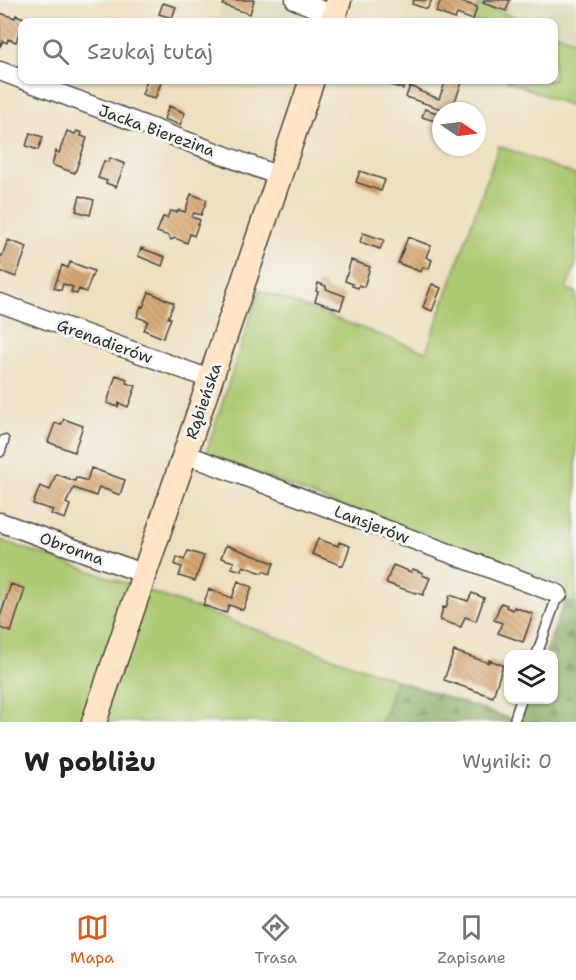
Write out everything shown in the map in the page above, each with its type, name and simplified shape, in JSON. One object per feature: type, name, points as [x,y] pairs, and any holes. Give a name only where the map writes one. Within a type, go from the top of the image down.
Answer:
[{"type":"street","points":[[295,0],[335,12]]},
{"type":"street","name":"Jacka Bierezina","points":[[0,71],[18,78]]},
{"type":"street","name":"Jacka Bierezina","points":[[35,84],[279,176]]},
{"type":"street","name":"Rąbieńska","points":[[94,722],[311,84]]},
{"type":"street","name":"Grenadierów","points":[[0,303],[210,380]]},
{"type":"street","name":"Lansjerów","points":[[185,454],[558,594]]},
{"type":"street","name":"Obronna","points":[[0,522],[145,574]]},
{"type":"lane","points":[[0,452],[4,440]]},
{"type":"lane","points":[[538,650],[558,594]]},
{"type":"lane","points":[[515,718],[519,704]]},
{"type":"shaded area","points":[[224,0],[278,0],[317,15],[316,18],[217,18]]},
{"type":"shaded area","points":[[469,0],[576,0],[576,41],[558,34],[558,18],[516,18]]},
{"type":"green space","points":[[479,4],[516,18],[474,18]]},
{"type":"green space","points":[[558,34],[576,41],[576,108],[515,84],[558,84]]},
{"type":"green space","points":[[499,146],[576,175],[576,264],[566,289],[576,292],[576,604],[565,601],[567,586],[367,517],[206,453],[259,290],[426,352]]},
{"type":"green space","points":[[0,540],[134,586],[87,722],[0,722]]},
{"type":"green space","points":[[146,590],[396,680],[382,722],[101,722]]},
{"type":"green space","points":[[565,601],[576,604],[576,722],[520,722],[527,704],[558,704],[558,650],[547,650]]},
{"type":"green space","points":[[396,680],[520,722],[382,722]]},
{"type":"building","points":[[225,0],[254,0],[250,14],[223,5]]},
{"type":"building","points":[[414,0],[432,0],[427,9],[412,4]]},
{"type":"building","points":[[441,0],[456,0],[477,7],[474,18],[457,14],[455,18],[452,18],[436,12]]},
{"type":"building","points":[[484,0],[510,0],[506,11],[483,3]]},
{"type":"building","points":[[163,3],[176,7],[172,18],[159,14]]},
{"type":"building","points":[[0,13],[15,18],[16,15],[24,18],[18,18],[16,42],[8,39],[7,43],[3,41],[0,47]]},
{"type":"building","points":[[146,84],[161,84],[155,99],[142,94]]},
{"type":"building","points":[[388,84],[405,84],[403,89]]},
{"type":"building","points":[[445,84],[461,84],[454,102],[432,102],[432,106],[406,97],[410,86],[439,99]]},
{"type":"building","points":[[169,106],[185,113],[180,125],[164,119]]},
{"type":"building","points":[[425,109],[432,111],[432,120],[422,117]]},
{"type":"building","points":[[67,131],[75,134],[77,131],[82,133],[81,136],[87,138],[75,173],[52,165],[56,151],[59,153]]},
{"type":"building","points":[[30,133],[43,137],[38,150],[26,146]]},
{"type":"building","points":[[110,158],[125,164],[116,187],[98,178],[104,161],[108,162]]},
{"type":"building","points":[[360,171],[385,180],[381,191],[356,182]]},
{"type":"building","points":[[191,194],[207,200],[201,215],[194,213],[192,217],[200,220],[194,236],[190,234],[187,243],[175,238],[171,240],[169,236],[157,232],[163,217],[167,218],[170,211],[185,212]]},
{"type":"building","points":[[80,196],[94,200],[90,215],[76,211]]},
{"type":"building","points":[[363,233],[384,240],[380,249],[360,242]]},
{"type":"building","points":[[408,237],[431,246],[426,257],[432,260],[429,269],[423,267],[421,272],[398,263]]},
{"type":"building","points":[[8,240],[27,247],[16,277],[0,271],[0,255],[2,256]]},
{"type":"building","points":[[141,248],[165,257],[162,266],[138,256]]},
{"type":"building","points":[[351,260],[370,267],[364,287],[359,285],[358,288],[345,281]]},
{"type":"building","points":[[70,262],[94,271],[86,292],[79,289],[77,294],[71,292],[73,287],[63,284],[61,290],[54,288],[62,265],[68,268]]},
{"type":"building","points":[[318,283],[326,286],[326,289],[345,296],[340,310],[315,301]]},
{"type":"building","points":[[432,284],[441,288],[432,311],[423,307]]},
{"type":"building","points":[[149,292],[174,303],[163,338],[144,330],[148,321],[137,317]]},
{"type":"building","points":[[116,375],[127,379],[126,383],[136,386],[128,407],[119,403],[118,407],[107,403]]},
{"type":"building","points":[[64,419],[83,426],[74,452],[48,442],[55,423],[61,425]]},
{"type":"building","points":[[91,468],[125,480],[120,495],[99,487],[96,496],[74,488],[66,503],[70,505],[65,519],[51,514],[53,510],[33,504],[40,486],[50,490],[56,474],[75,481],[76,477],[87,481]]},
{"type":"building","points":[[318,539],[338,546],[339,542],[350,546],[343,566],[312,554]]},
{"type":"building","points":[[226,545],[274,563],[270,574],[243,566],[242,571],[232,568],[234,562],[221,558]]},
{"type":"building","points":[[188,551],[204,556],[195,581],[179,576],[182,567],[175,565],[177,557],[184,560]]},
{"type":"building","points":[[393,565],[411,572],[413,569],[430,578],[423,595],[386,583]]},
{"type":"building","points":[[238,581],[252,587],[243,610],[229,605],[226,613],[203,605],[209,589],[232,598]]},
{"type":"building","points":[[11,584],[25,589],[11,632],[0,628],[0,617]]},
{"type":"building","points":[[472,593],[484,598],[476,621],[465,617],[461,627],[440,620],[443,607],[446,608],[450,595],[468,601]]},
{"type":"building","points":[[501,603],[513,610],[514,607],[533,614],[523,642],[498,633],[502,623],[494,620]]},
{"type":"building","points":[[454,651],[489,663],[489,660],[503,665],[493,697],[444,680]]}]
